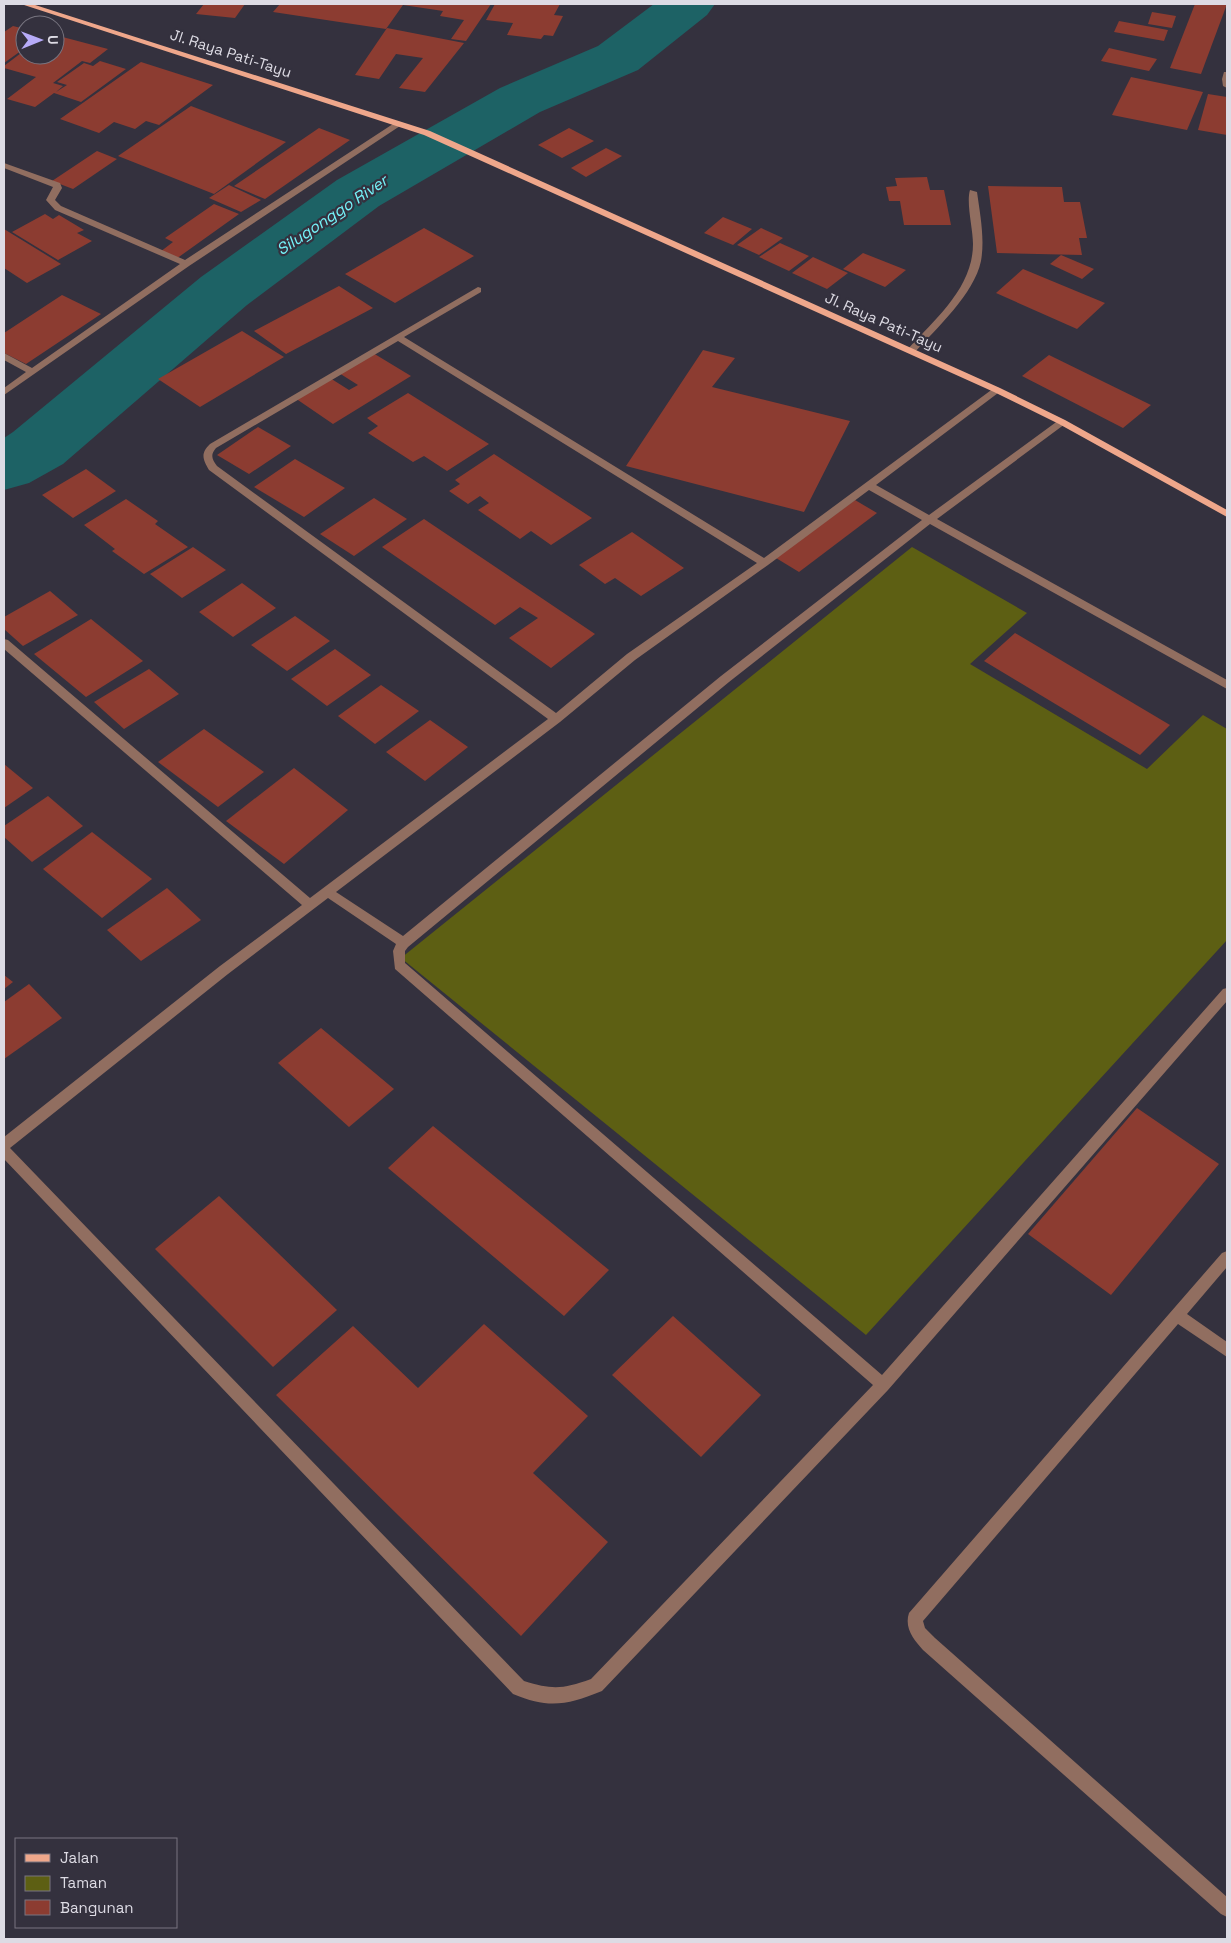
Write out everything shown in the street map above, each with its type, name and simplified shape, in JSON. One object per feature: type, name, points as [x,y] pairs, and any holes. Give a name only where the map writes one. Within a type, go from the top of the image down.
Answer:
[{"type":"main road","name":"Jl. Raya Pati-Tayu","points":[[25,4],[427,133],[997,390],[1062,422],[1227,514]]},
{"type":"street","points":[[1227,74],[1227,86]]},
{"type":"street","points":[[4,392],[186,264],[399,124]]},
{"type":"street","points":[[4,165],[57,185],[58,188],[50,200],[58,208],[186,264]]},
{"type":"street","points":[[911,351],[969,283],[976,262],[978,240],[974,192]]},
{"type":"street","points":[[478,290],[214,446],[208,451],[207,458],[213,468],[556,719]]},
{"type":"street","points":[[397,337],[764,563]]},
{"type":"street","points":[[4,356],[32,372]]},
{"type":"street","points":[[4,1145],[309,904],[556,719],[631,657],[870,486],[997,390]]},
{"type":"street","points":[[883,1385],[399,965],[400,951],[404,943],[725,679],[930,519],[1062,422]]},
{"type":"street","points":[[870,486],[1227,685]]},
{"type":"street","points":[[4,643],[309,904]]},
{"type":"street","points":[[326,891],[404,943]]},
{"type":"street","points":[[4,1150],[519,1688],[565,1696],[596,1685],[883,1385],[1227,993]]},
{"type":"street","points":[[1227,1257],[915,1619],[918,1632],[929,1644],[1227,1908]]},
{"type":"street","points":[[1178,1315],[1227,1350]]},
{"type":"green space","points":[[912,547],[1027,613],[970,664],[1147,769],[1203,715],[1227,729],[1227,940],[866,1335],[401,958]]},
{"type":"building","points":[[204,4],[245,4],[235,18],[196,14]]},
{"type":"building","points":[[280,4],[491,4],[466,41],[451,39],[464,20],[440,16],[443,11],[403,5],[386,29],[273,12]]},
{"type":"building","points":[[495,4],[560,4],[554,15],[563,16],[553,36],[544,35],[541,39],[507,35],[513,23],[486,20]]},
{"type":"building","points":[[1195,4],[1227,4],[1201,74],[1170,68]]},
{"type":"building","points":[[1152,12],[1176,16],[1172,28],[1148,24]]},
{"type":"building","points":[[1119,21],[1168,30],[1164,41],[1114,32]]},
{"type":"building","points":[[15,26],[15,55],[4,63],[4,32]]},
{"type":"building","points":[[387,28],[464,43],[425,92],[399,88],[423,58],[396,54],[379,79],[355,75]]},
{"type":"building","points":[[65,38],[108,49],[90,63],[82,61],[53,83],[63,86],[56,92],[67,85],[57,82],[84,63],[93,66],[100,61],[126,69],[81,102],[54,93],[35,107],[7,99],[36,77],[4,68],[15,58],[15,65],[65,65]]},
{"type":"building","points":[[1109,48],[1157,59],[1149,71],[1101,61]]},
{"type":"building","points":[[141,62],[213,85],[159,125],[146,121],[135,129],[114,122],[99,133],[60,119]]},
{"type":"building","points":[[1131,77],[1203,92],[1187,130],[1112,115]]},
{"type":"building","points":[[1208,94],[1227,97],[1227,135],[1198,130]]},
{"type":"building","points":[[191,106],[286,142],[214,194],[118,156]]},
{"type":"building","points":[[319,128],[350,140],[265,199],[234,186]]},
{"type":"building","points":[[569,128],[594,141],[562,158],[538,145]]},
{"type":"building","points":[[606,148],[622,156],[586,177],[571,168]]},
{"type":"building","points":[[97,151],[117,159],[73,189],[52,181]]},
{"type":"building","points":[[927,177],[930,190],[944,190],[951,225],[904,225],[900,201],[889,201],[886,187],[897,186],[895,178]]},
{"type":"building","points":[[229,185],[261,200],[241,212],[209,198]]},
{"type":"building","points":[[988,186],[1062,187],[1064,202],[1080,202],[1087,238],[1079,238],[1082,255],[997,253]]},
{"type":"building","points":[[214,204],[239,214],[176,259],[160,252],[173,242],[165,238]]},
{"type":"building","points":[[45,214],[53,219],[59,215],[84,230],[77,233],[92,241],[58,260],[12,232]]},
{"type":"building","points":[[723,217],[752,229],[733,245],[704,233]]},
{"type":"building","points":[[424,228],[474,256],[395,303],[345,274]]},
{"type":"building","points":[[761,228],[783,238],[759,255],[737,245]]},
{"type":"building","points":[[4,229],[61,264],[27,283],[4,268]]},
{"type":"building","points":[[780,243],[809,256],[789,271],[759,257]]},
{"type":"building","points":[[863,253],[906,270],[885,287],[843,269]]},
{"type":"building","points":[[1061,255],[1094,269],[1082,279],[1050,264]]},
{"type":"building","points":[[813,257],[848,273],[827,289],[792,273]]},
{"type":"building","points":[[1023,269],[1105,303],[1077,329],[996,293]]},
{"type":"building","points":[[339,286],[373,308],[286,354],[254,331]]},
{"type":"building","points":[[62,295],[101,314],[26,364],[4,353],[4,333]]},
{"type":"building","points":[[242,331],[284,357],[200,407],[158,379]]},
{"type":"building","points":[[703,350],[735,358],[712,387],[850,421],[804,512],[626,466]]},
{"type":"building","points":[[373,353],[411,376],[333,424],[295,398],[330,378],[349,390],[358,385],[339,373]]},
{"type":"building","points":[[1049,355],[1151,405],[1123,428],[1022,376]]},
{"type":"building","points":[[408,393],[489,444],[447,471],[424,456],[413,462],[368,433],[378,426],[367,418]]},
{"type":"building","points":[[258,427],[291,446],[249,474],[217,455]]},
{"type":"building","points":[[494,454],[592,518],[551,545],[531,531],[520,539],[478,510],[489,503],[480,496],[468,504],[449,491],[460,484],[455,480]]},
{"type":"building","points":[[295,459],[345,488],[304,517],[254,487]]},
{"type":"building","points":[[86,469],[116,491],[73,518],[42,495]]},
{"type":"building","points":[[374,498],[407,519],[354,556],[320,534]]},
{"type":"building","points":[[126,499],[158,521],[155,524],[188,547],[144,574],[112,551],[115,549],[84,525]]},
{"type":"building","points":[[855,500],[877,513],[799,572],[776,558]]},
{"type":"building","points":[[424,519],[595,634],[551,668],[509,638],[538,618],[520,607],[495,625],[382,547]]},
{"type":"building","points":[[632,532],[684,568],[641,596],[615,578],[605,584],[579,565]]},
{"type":"building","points":[[193,547],[226,570],[182,598],[150,574]]},
{"type":"building","points":[[242,583],[276,608],[233,637],[199,612]]},
{"type":"building","points":[[50,591],[78,615],[23,646],[4,629],[4,617]]},
{"type":"building","points":[[295,616],[330,641],[287,671],[251,645]]},
{"type":"building","points":[[91,619],[143,661],[86,697],[34,654]]},
{"type":"building","points":[[1015,633],[1170,725],[1140,755],[984,661]]},
{"type":"building","points":[[335,649],[371,675],[327,706],[291,679]]},
{"type":"building","points":[[149,669],[179,694],[124,729],[94,702]]},
{"type":"building","points":[[381,685],[419,711],[375,744],[338,716]]},
{"type":"building","points":[[430,720],[468,747],[425,781],[386,752]]},
{"type":"building","points":[[204,729],[264,772],[218,807],[158,762]]},
{"type":"building","points":[[4,764],[33,788],[4,808]]},
{"type":"building","points":[[294,768],[348,810],[284,864],[226,821]]},
{"type":"building","points":[[48,796],[83,826],[32,862],[4,837],[4,826]]},
{"type":"building","points":[[92,832],[152,879],[102,918],[43,869]]},
{"type":"building","points":[[167,888],[201,920],[141,961],[107,930]]},
{"type":"building","points":[[4,975],[13,982],[4,989]]},
{"type":"building","points":[[29,984],[62,1018],[4,1059],[4,1002]]},
{"type":"building","points":[[321,1028],[394,1089],[349,1127],[278,1063]]},
{"type":"building","points":[[1137,1108],[1219,1164],[1111,1295],[1028,1234]]},
{"type":"building","points":[[433,1126],[609,1270],[564,1316],[388,1168]]},
{"type":"building","points":[[219,1196],[337,1310],[273,1367],[155,1249]]},
{"type":"building","points":[[673,1316],[761,1395],[701,1457],[612,1375]]},
{"type":"building","points":[[484,1324],[588,1416],[533,1473],[608,1542],[521,1636],[276,1395],[353,1326],[418,1388]]},
{"type":"waterway","name":"Silugonggo River","points":[[4,467],[38,448],[224,291],[358,193],[520,100],[618,58],[688,4]]}]
